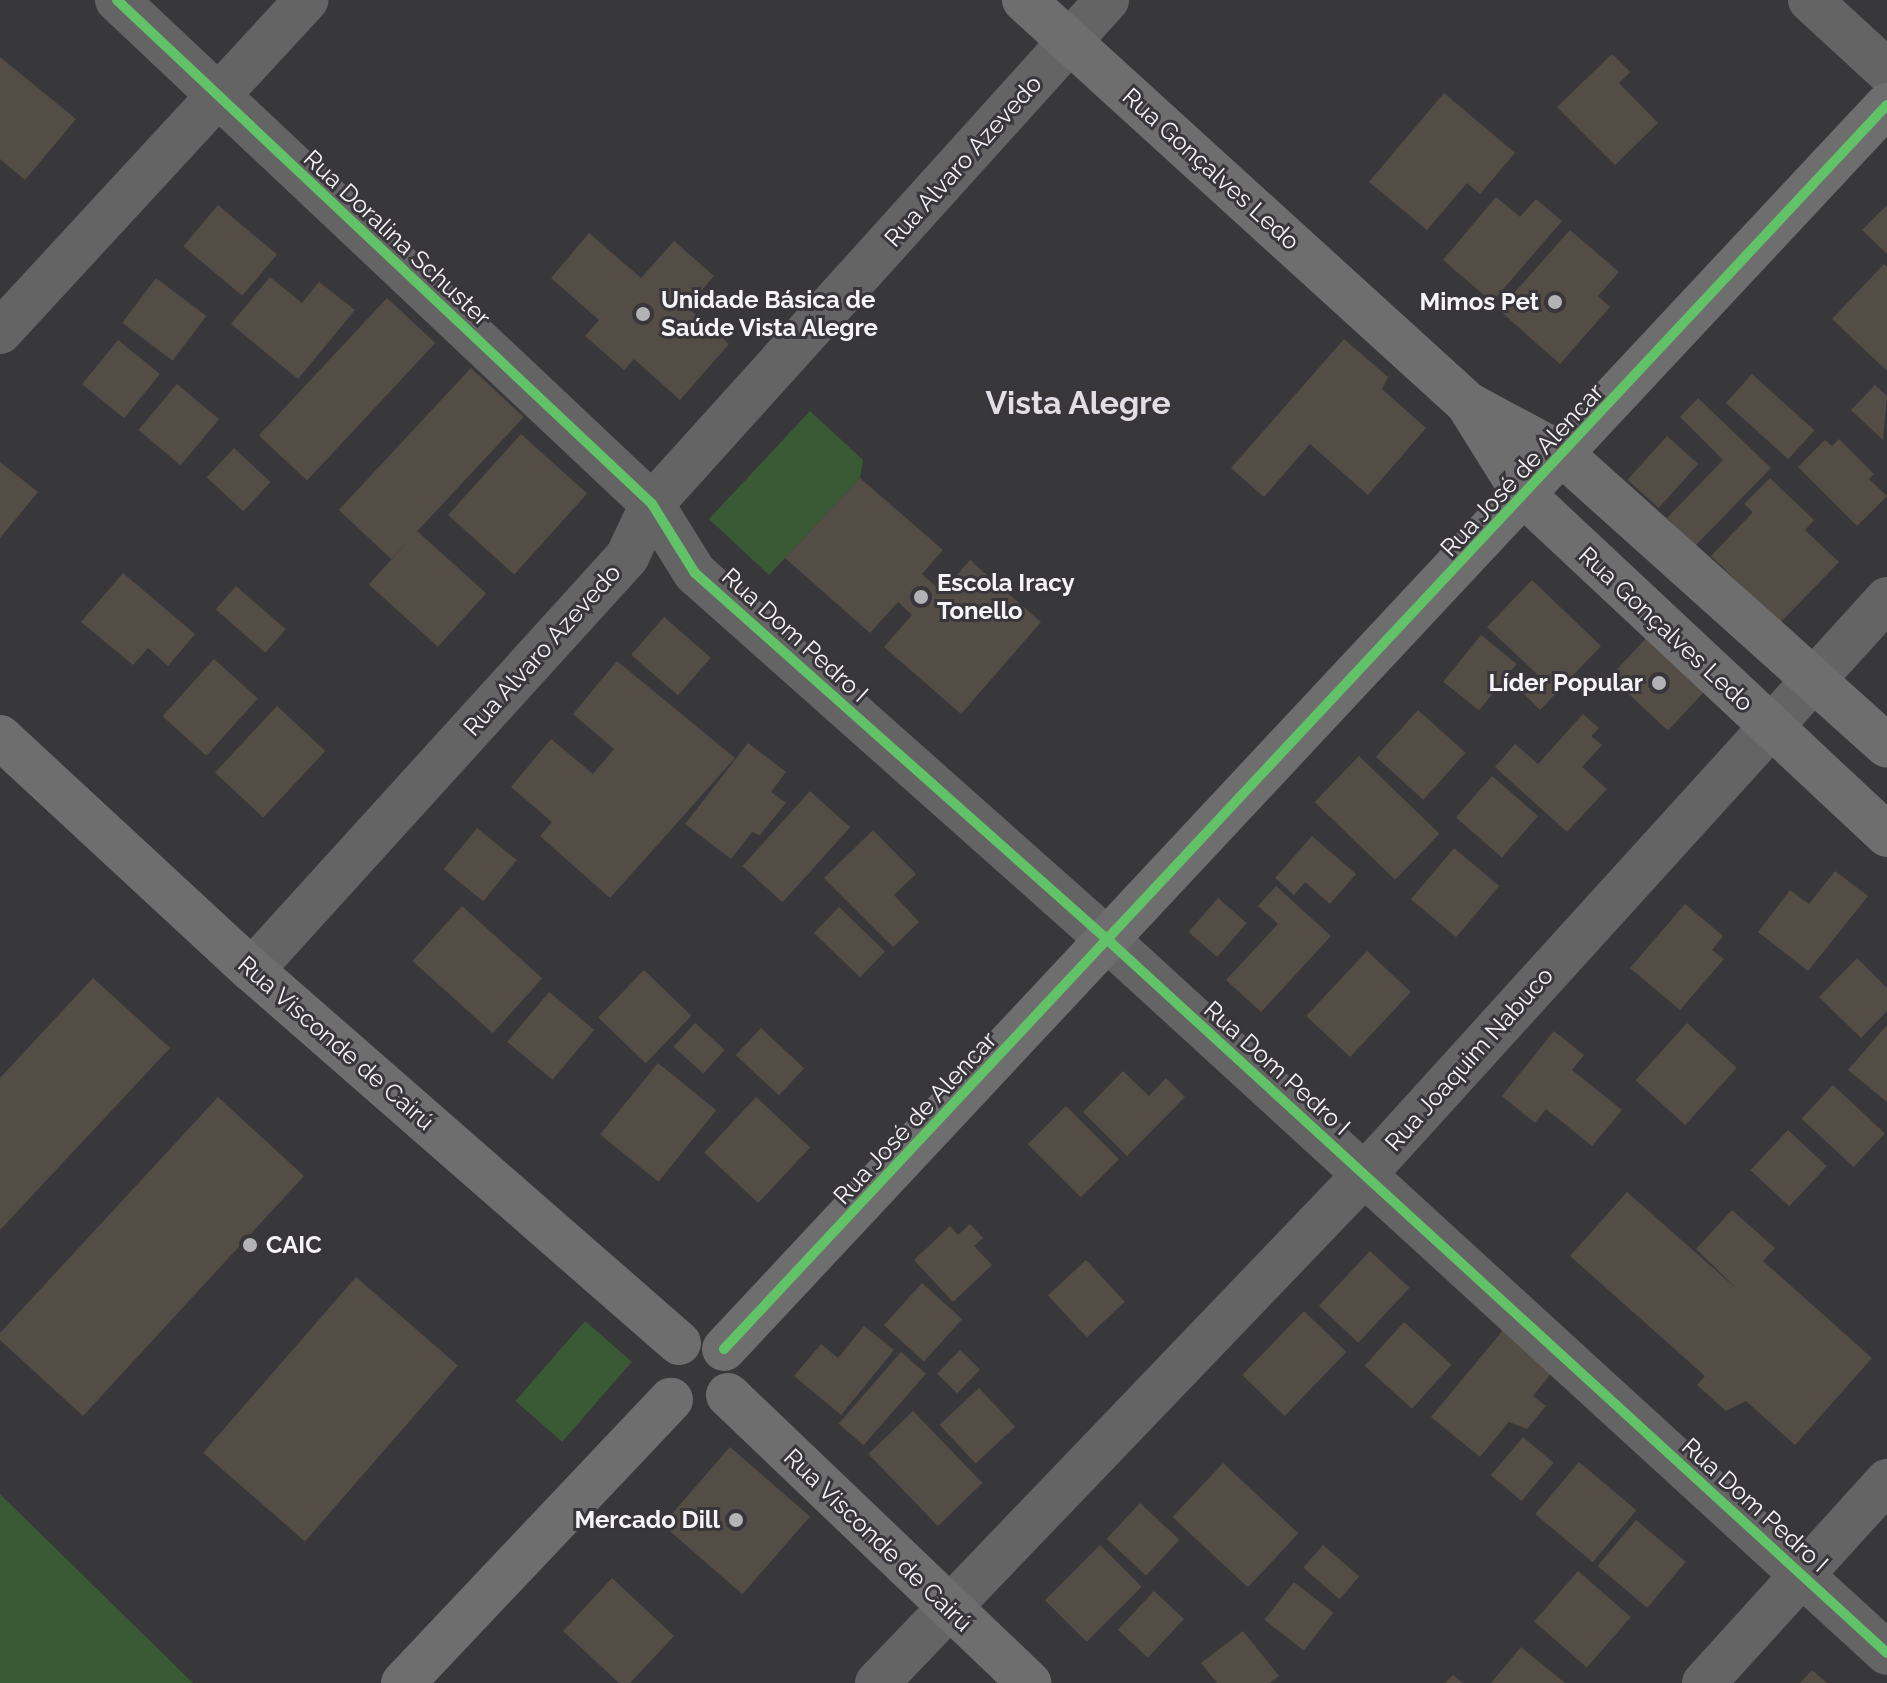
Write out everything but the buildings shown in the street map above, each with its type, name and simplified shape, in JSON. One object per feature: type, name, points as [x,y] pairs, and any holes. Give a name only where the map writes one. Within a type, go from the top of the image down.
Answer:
[{"type":"street","name":"Rua Doralina Schuster","points":[[117,0],[652,504]]},
{"type":"street","points":[[0,332],[306,0]]},
{"type":"street","name":"Rua Gonçalves Ledo","points":[[1024,0],[1468,404],[1563,455],[1887,746]]},
{"type":"street","name":"Rua Alvaro Azevedo","points":[[252,970],[627,557],[652,504],[1107,0]]},
{"type":"street","points":[[1810,0],[1887,71]]},
{"type":"street","name":"Rua José de Alencar","points":[[724,1349],[1110,942],[1887,105]]},
{"type":"street","name":"Rua Gonçalves Ledo","points":[[1468,404],[1525,496],[1887,835]]},
{"type":"street","name":"Rua Dom Pedro I","points":[[652,504],[695,573],[1110,942],[1887,1653]]},
{"type":"street","name":"Rua Joaquim Nabuco","points":[[877,1683],[1364,1175],[1887,599]]},
{"type":"street","name":"Rua Visconde de Cairú","points":[[0,737],[252,970],[679,1343]]},
{"type":"street","points":[[694,1338],[724,1349],[734,1380],[728,1395],[701,1411],[671,1400],[661,1370],[679,1343],[694,1338]]},
{"type":"street","name":"Rua Visconde de Cairú","points":[[728,1395],[948,1609],[1029,1683]]},
{"type":"street","points":[[403,1683],[671,1400]]},
{"type":"street","points":[[1704,1683],[1887,1481]]},
{"type":"green space","points":[[810,411],[863,460],[860,478],[769,575],[709,519]]},
{"type":"green space","points":[[585,1321],[632,1362],[562,1442],[515,1401]]},
{"type":"green space","points":[[0,1494],[193,1683],[0,1683]]},
{"type":"cycle path","points":[[117,0],[652,504],[695,573],[1110,942],[1887,1653]]},
{"type":"cycle path","points":[[724,1349],[1887,105]]},
{"type":"place","name":"Mimos Pet","points":[[1555,302]]},
{"type":"place","name":"Unidade Básica de Saúde Vista Alegre","points":[[643,314]]},
{"type":"place","name":"Escola Iracy Tonello","points":[[921,597]]},
{"type":"place","name":"Líder Popular","points":[[1659,683]]},
{"type":"place","name":"CAIC","points":[[250,1245]]},
{"type":"place","name":"Mercado Dill","points":[[736,1520]]},
{"type":"district","name":"Vista Alegre","points":[[1078,403]]}]
